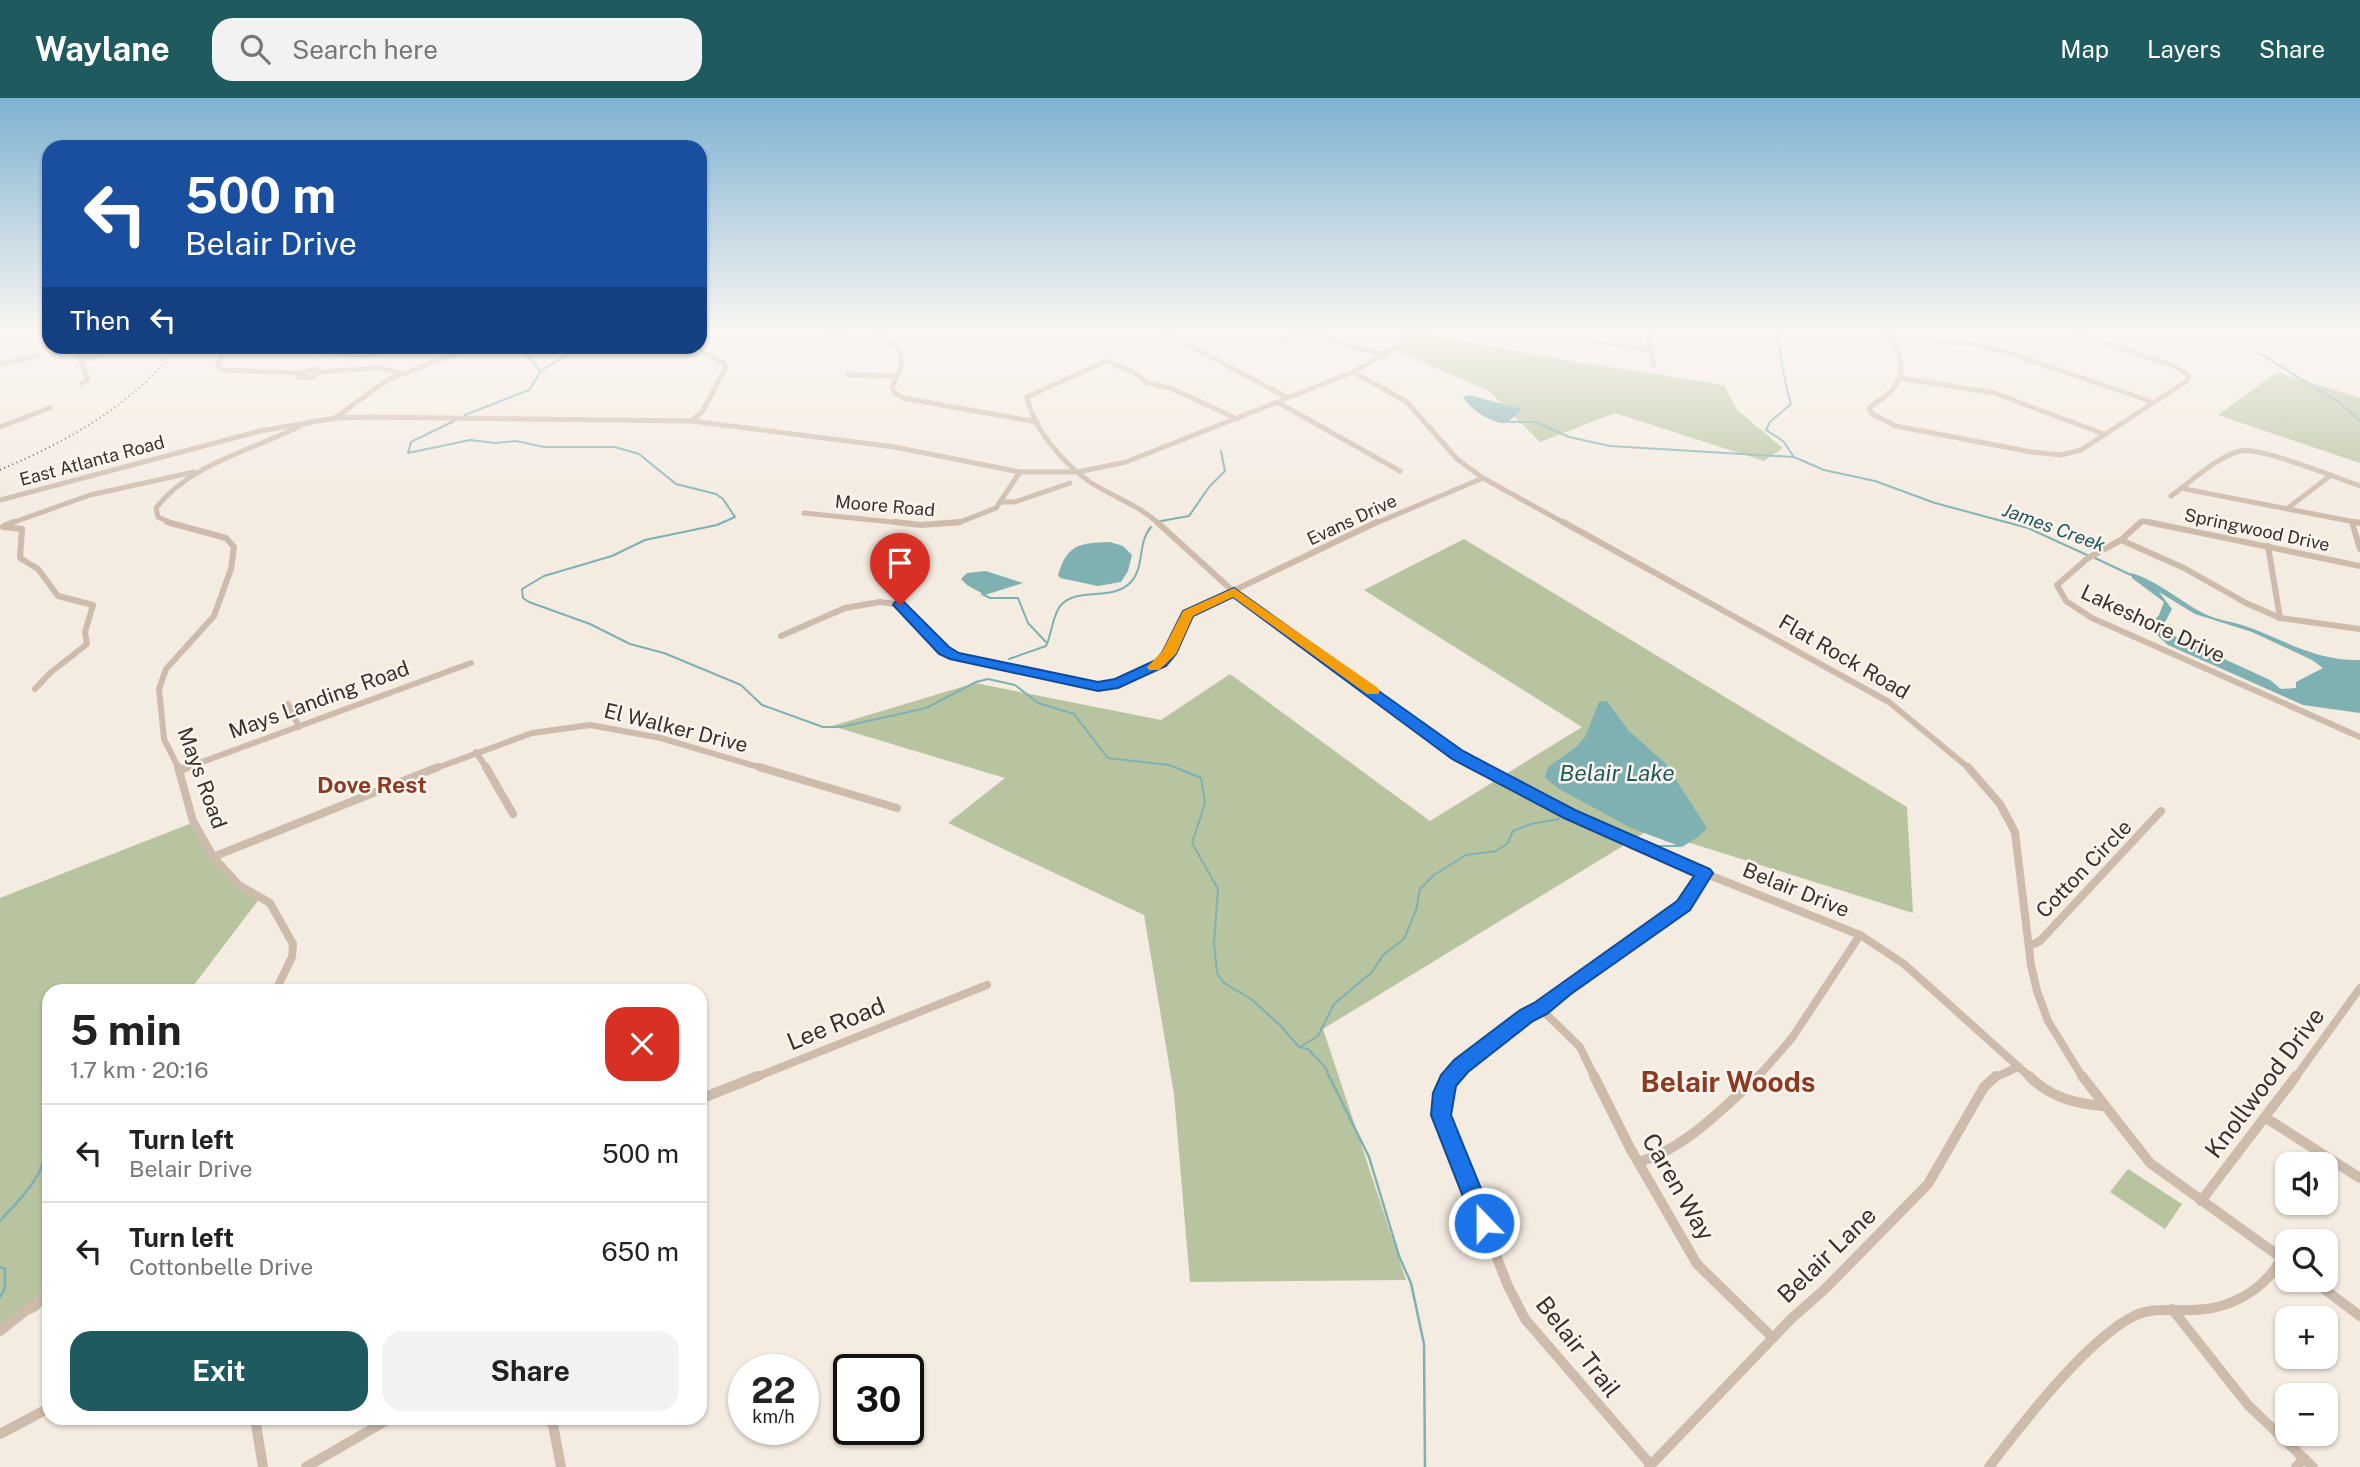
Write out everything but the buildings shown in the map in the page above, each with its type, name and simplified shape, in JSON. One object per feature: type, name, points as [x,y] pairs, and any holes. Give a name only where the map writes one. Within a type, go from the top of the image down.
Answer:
[{"type":"street","points":[[336,418],[366,393]]},
{"type":"street","points":[[691,422],[702,412],[712,393]]},
{"type":"street","points":[[898,393],[914,401],[1037,422]]},
{"type":"street","points":[[1034,393],[1027,399],[1037,422]]},
{"type":"street","points":[[1181,393],[1237,419]]},
{"type":"street","points":[[1278,393],[1288,398]]},
{"type":"street","name":"East Atlanta Road","points":[[0,500],[260,431],[336,418],[434,416],[691,422],[853,441],[1020,472],[1078,472],[1126,461],[1301,393]]},
{"type":"street","name":"Flat Rock Road","points":[[1391,393],[1408,402],[1457,459],[1483,478],[1889,702],[1943,745],[1991,792],[2015,832],[2037,991],[2048,1021],[2102,1106],[2150,1163],[2275,1253]]},
{"type":"street","points":[[1889,393],[1869,408],[1872,414],[1896,426],[2061,455],[2081,450],[2167,393]]},
{"type":"street","points":[[1993,393],[2104,434]]},
{"type":"street","points":[[2126,393],[2153,402]]},
{"type":"street","points":[[1279,403],[1400,471]]},
{"type":"street","points":[[0,427],[50,408]]},
{"type":"street","name":"Mays Road","points":[[279,984],[292,957],[293,944],[270,903],[239,885],[213,857],[193,821],[180,770],[164,739],[159,689],[166,669],[214,616],[231,569],[234,547],[226,538],[166,522],[158,517],[156,508],[170,490],[198,472],[299,426],[336,418]]},
{"type":"street","name":"Belair Drive","points":[[1037,422],[1053,447],[1078,472],[1104,491],[1146,512],[1234,592],[1457,755],[1570,814],[1704,873],[1860,935],[1904,964],[2039,1086],[2062,1100],[2081,1106],[2102,1106]]},
{"type":"street","points":[[2171,496],[2185,489],[2222,459],[2242,450],[2266,454],[2360,486]]},
{"type":"street","points":[[1,527],[90,495],[159,478],[198,472]]},
{"type":"street","name":"Moore Road","points":[[804,513],[933,526],[964,521],[992,510],[1020,472]]},
{"type":"street","points":[[2288,508],[2331,475]]},
{"type":"street","name":"Evans Drive","points":[[781,636],[855,605],[884,601],[903,607],[944,650],[955,656],[1090,686],[1105,686],[1118,683],[1161,663],[1188,614],[1380,521],[1483,478]]},
{"type":"street","name":"Moore Road","points":[[1000,502],[1016,502],[1070,483]]},
{"type":"street","points":[[2185,489],[2360,523]]},
{"type":"street","name":"Springwood Drive","points":[[2121,540],[2137,523],[2147,521],[2360,566]]},
{"type":"street","points":[[2352,522],[2360,549]]},
{"type":"street","points":[[1,527],[23,529],[20,558],[38,569],[57,595],[93,605],[85,632],[87,644],[50,673],[35,689]]},
{"type":"street","points":[[2121,540],[2184,568],[2246,603],[2280,618],[2360,629]]},
{"type":"street","name":"Lakeshore Drive","points":[[2121,540],[2088,558],[2057,585],[2060,596],[2069,605],[2121,632],[2360,737]]},
{"type":"street","points":[[2267,546],[2280,618]]},
{"type":"street","name":"Mays Landing Road","points":[[180,770],[471,663]]},
{"type":"street","points":[[288,704],[299,727]]},
{"type":"street","name":"El Walker Drive","points":[[213,857],[476,752],[532,733],[556,729],[601,726],[661,738],[897,808]]},
{"type":"street","points":[[476,752],[505,796],[513,814]]},
{"type":"street","name":"Cotton Circle","points":[[2029,946],[2040,941],[2161,811]]},
{"type":"street","name":"Belair Trail","points":[[1650,1466],[1525,1319],[1508,1286],[1441,1115],[1443,1093],[1448,1081],[1461,1066],[1527,1015],[1541,1008],[1565,988],[1684,905],[1704,873]]},
{"type":"street","points":[[1639,1162],[1663,1155],[1686,1139],[1767,1069],[1792,1038],[1860,935]]},
{"type":"street","name":"Lee Road","points":[[707,1096],[987,985]]},
{"type":"street","name":"Knollwood Drive","points":[[2201,1201],[2266,1118],[2360,988]]},
{"type":"street","name":"Caren Way","points":[[1541,1008],[1580,1047],[1639,1162],[1697,1264],[1773,1338]]},
{"type":"street","name":"Belair Lane","points":[[1650,1466],[1773,1338],[1928,1184],[1984,1087],[1997,1075],[2018,1067]]},
{"type":"street","points":[[2266,1118],[2360,1178]]},
{"type":"street","points":[[1989,1467],[2011,1438],[2108,1335],[2133,1317],[2162,1307],[2208,1309],[2238,1299],[2261,1285],[2275,1267]]},
{"type":"street","points":[[2328,1292],[2360,1316]]},
{"type":"street","points":[[0,1331],[42,1298]]},
{"type":"street","points":[[2172,1309],[2248,1405],[2313,1467]]},
{"type":"street","points":[[0,1434],[42,1412]]},
{"type":"street","points":[[255,1425],[263,1467]]},
{"type":"street","points":[[306,1467],[379,1425]]},
{"type":"street","points":[[552,1425],[561,1467]]},
{"type":"street","points":[[2296,1467],[2304,1458]]},
{"type":"green space","points":[[1491,393],[1728,393],[1737,410],[1783,448],[1764,461],[1615,413],[1540,442]]},
{"type":"green space","points":[[2248,393],[2344,393],[2360,398],[2360,463],[2218,415]]},
{"type":"green space","points":[[1464,539],[1907,807],[1913,913],[1649,830],[1323,1029],[1406,1280],[1190,1282],[1174,1094],[1144,915],[948,823],[1005,778],[832,726],[975,683],[1161,720],[1230,674],[1430,821],[1582,727],[1364,590]]},
{"type":"green space","points":[[197,821],[228,874],[260,898],[195,984],[42,984],[42,1306],[37,1311],[0,1327],[0,898]]},
{"type":"green space","points":[[2128,1169],[2182,1204],[2165,1229],[2110,1192]]},
{"type":"water","points":[[1469,395],[1522,409],[1507,423],[1501,423],[1471,407],[1463,397]]},
{"type":"water","points":[[1110,542],[1123,546],[1132,555],[1128,571],[1121,582],[1098,586],[1060,578],[1058,575],[1070,551],[1090,543]]},
{"type":"water","points":[[986,571],[1023,583],[985,595],[961,579],[967,573]]},
{"type":"water","points":[[2131,573],[2149,580],[2211,616],[2314,653],[2360,660],[2360,713],[2303,705],[2168,645],[2159,637],[2152,623],[2159,615],[2164,602],[2132,578]],"holes":[[[2159,592],[2195,614],[2252,632],[2312,660],[2323,668],[2296,682],[2296,688],[2281,689],[2270,680],[2170,634],[2164,624],[2172,609]]]},
{"type":"water","name":"Belair Lake","points":[[1607,701],[1628,730],[1665,763],[1707,828],[1682,847],[1631,828],[1559,789],[1545,778],[1548,767],[1575,748],[1585,737],[1599,702]]},
{"type":"waterway","points":[[465,415],[522,393]]},
{"type":"waterway","name":"James Creek","points":[[1788,393],[1791,404],[1770,422],[1766,430],[1783,441],[1794,457],[1824,470],[1875,481],[1935,503],[2028,528],[2087,555]]},
{"type":"waterway","points":[[2324,393],[2360,421]]},
{"type":"waterway","points":[[454,421],[411,442],[408,453],[470,440],[495,443],[516,441],[544,447],[615,447],[639,454],[676,484],[716,494],[723,499],[735,517],[717,525],[645,540],[612,556],[544,576],[522,589],[523,598],[529,602],[590,624],[630,644],[664,653],[741,685],[762,705],[823,727],[841,727],[926,708],[976,682],[988,679],[1015,685],[1038,703],[1074,714],[1108,758],[1169,765],[1201,778],[1205,803],[1192,843],[1218,889],[1214,943],[1217,973],[1224,983],[1251,999],[1281,1026],[1299,1047],[1308,1049],[1325,1067],[1330,1078]]},
{"type":"waterway","points":[[1509,422],[1536,422],[1569,437],[1610,446],[1793,457]]},
{"type":"waterway","points":[[1161,521],[1189,516],[1209,487],[1225,471],[1221,451]]},
{"type":"waterway","points":[[1009,659],[1046,646],[1056,614],[1068,599],[1115,591],[1131,582],[1138,569],[1144,540],[1151,527]]},
{"type":"waterway","name":"James Creek","points":[[2095,558],[2131,575]]},
{"type":"waterway","points":[[982,594],[990,598],[1018,598],[1028,623],[1046,642]]},
{"type":"waterway","points":[[1586,817],[1658,846],[1680,846]]},
{"type":"waterway","points":[[1300,1047],[1318,1036],[1334,1004],[1372,972],[1383,955],[1404,939],[1416,910],[1420,889],[1434,875],[1466,855],[1496,851],[1507,844],[1513,831],[1531,824],[1559,819]]},
{"type":"waterway","points":[[1329,1076],[1369,1157],[1399,1256],[1411,1283],[1424,1344],[1425,1467]]},
{"type":"waterway","points":[[0,1221],[30,1187],[42,1166]]},
{"type":"waterway","points":[[0,1267],[5,1269],[5,1288],[0,1297]]},
{"type":"railway","points":[[0,470],[74,434],[133,393]]},
{"type":"slow traffic","points":[[1154,667],[1166,659],[1183,619],[1188,614],[1234,592],[1372,691]]},
{"type":"district","name":"Dove Rest","points":[[372,785]]},
{"type":"district","name":"Belair Woods","points":[[1728,1082]]},
{"type":"route","points":[[900,605],[949,654],[1090,686],[1105,686],[1118,683],[1161,663],[1166,659],[1183,619],[1188,614],[1234,592],[1457,755],[1570,814],[1704,873],[1684,905],[1565,988],[1541,1008],[1527,1015],[1461,1066],[1448,1081],[1443,1093],[1441,1115],[1484,1223]]}]
